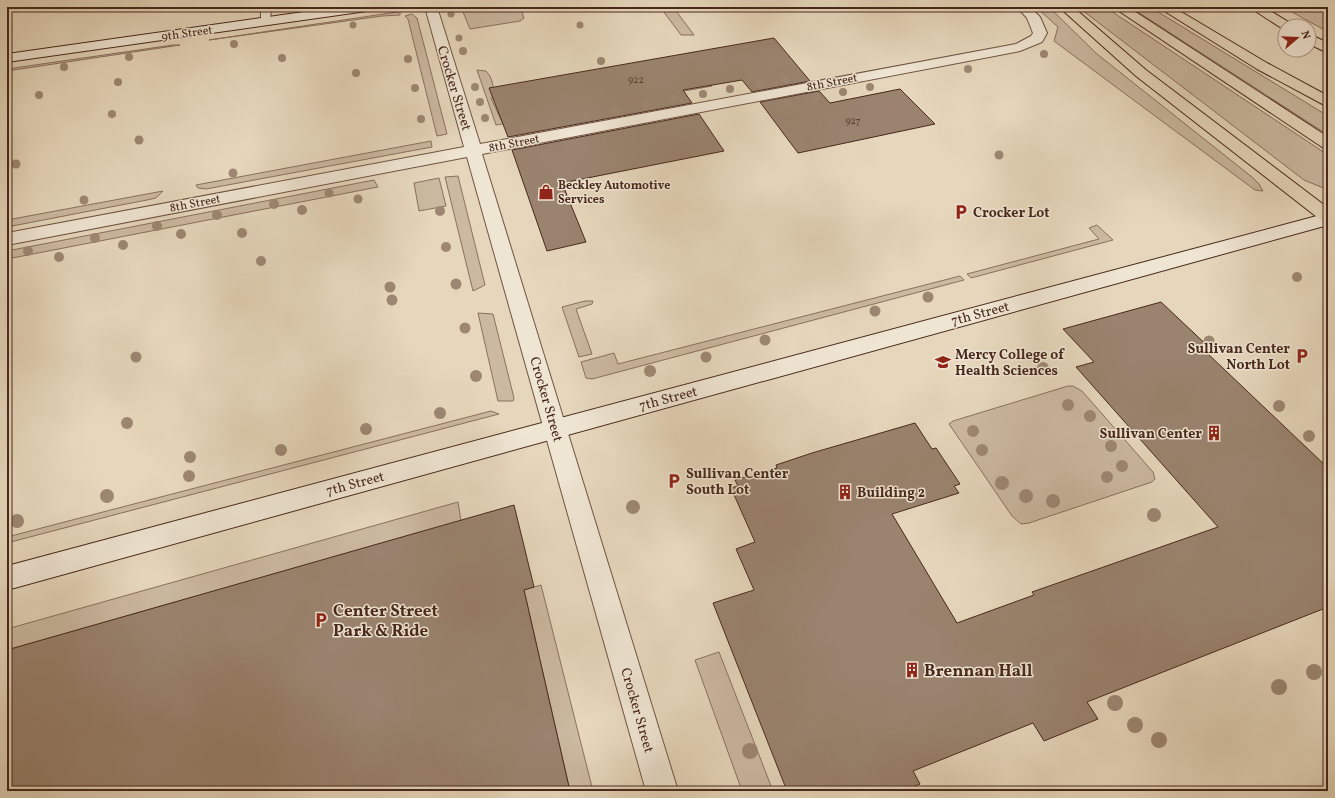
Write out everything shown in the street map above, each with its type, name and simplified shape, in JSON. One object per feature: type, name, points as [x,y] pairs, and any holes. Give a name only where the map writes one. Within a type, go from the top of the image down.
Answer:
[{"type":"highway","points":[[1065,7],[1147,77],[1328,218]]},
{"type":"highway","points":[[1119,7],[1328,144]]},
{"type":"highway","points":[[1164,7],[1262,66],[1328,102]]},
{"type":"highway","points":[[1255,7],[1277,20]]},
{"type":"highway","points":[[1222,26],[1328,91]]},
{"type":"highway","points":[[1317,43],[1328,49]]},
{"type":"street","name":"9th Street","points":[[7,58],[367,7]]},
{"type":"street","name":"Crocker Street","points":[[430,7],[662,791]]},
{"type":"street","name":"8th Street","points":[[7,239],[1020,47],[1037,39],[1040,33],[1033,17],[1023,7]]},
{"type":"street","name":"7th Street","points":[[7,578],[1328,218]]},
{"type":"lane","points":[[266,7],[266,22]]},
{"type":"shaded area","points":[[471,7],[520,7],[524,18],[520,21],[470,29],[463,12]]},
{"type":"shaded area","points":[[660,7],[673,7],[694,35],[681,35]]},
{"type":"shaded area","points":[[1036,7],[1049,7],[1097,54],[1252,177],[1263,191],[1255,190],[1054,41],[1058,27]]},
{"type":"shaded area","points":[[1078,7],[1105,7],[1328,155],[1328,190],[1304,180]]},
{"type":"shaded area","points":[[1130,7],[1150,7],[1328,116],[1328,135]]},
{"type":"shaded area","points":[[1283,7],[1328,7],[1328,32],[1317,26],[1317,18],[1303,18]]},
{"type":"shaded area","points":[[400,12],[400,15],[382,16],[209,40]]},
{"type":"shaded area","points":[[412,14],[417,18],[447,134],[437,136],[408,19],[405,16]]},
{"type":"shaded area","points":[[180,45],[7,71],[7,69]]},
{"type":"shaded area","points":[[477,70],[486,71],[490,77],[493,91],[493,98],[491,98],[501,120],[711,84],[712,86],[496,125]]},
{"type":"shaded area","points":[[431,141],[432,147],[206,189],[198,188],[196,185]]},
{"type":"shaded area","points":[[458,176],[485,285],[473,291],[445,177]]},
{"type":"shaded area","points":[[439,178],[446,206],[419,211],[414,183]]},
{"type":"shaded area","points":[[374,180],[378,187],[7,259],[7,251]]},
{"type":"shaded area","points":[[163,191],[156,198],[7,227],[7,220]]},
{"type":"shaded area","points":[[1097,225],[1113,240],[971,278],[967,274],[1099,239],[1089,228]]},
{"type":"shaded area","points":[[960,276],[964,280],[592,379],[586,378],[581,362],[614,353],[618,364]]},
{"type":"shaded area","points":[[585,301],[593,301],[592,304],[576,309],[592,354],[579,357],[562,307]]},
{"type":"shaded area","points":[[478,313],[493,314],[514,398],[513,401],[498,401]]},
{"type":"shaded area","points":[[1068,386],[1073,386],[1082,391],[1153,472],[1155,479],[1152,482],[1029,523],[1021,524],[1012,516],[949,424],[953,421]]},
{"type":"shaded area","points":[[491,411],[499,414],[7,543],[7,537]]},
{"type":"shaded area","points":[[458,502],[461,521],[7,650],[7,629]]},
{"type":"shaded area","points":[[541,585],[593,791],[570,791],[524,590]]},
{"type":"shaded area","points":[[719,652],[773,791],[742,791],[695,660]]},
{"type":"building","points":[[774,38],[810,81],[752,92],[742,80],[683,90],[692,103],[508,137],[489,88]]},
{"type":"building","points":[[900,89],[935,124],[798,153],[760,102],[819,91],[830,103]]},
{"type":"building","name":"Beckley Automotive Services","points":[[699,114],[724,151],[562,183],[586,242],[547,251],[512,150]]},
{"type":"building","points":[[1161,302],[1212,350],[1206,352],[1328,468],[1328,607],[1087,702],[1098,719],[1044,741],[1033,723],[913,771],[920,784],[902,791],[787,791],[713,603],[754,590],[736,549],[755,542],[731,488],[738,486],[735,480],[777,468],[776,465],[812,453],[915,423],[932,449],[936,448],[960,484],[954,486],[959,493],[892,514],[957,623],[1034,595],[1032,592],[1218,527],[1076,367],[1094,362],[1063,329]]},
{"type":"building","name":"Center Street Park & Ride","points":[[514,505],[534,587],[524,590],[570,791],[7,791],[7,650]]},
{"type":"place","name":"Beckley Automotive Services","points":[[546,192]]},
{"type":"place","name":"Crocker Lot","points":[[961,212]]},
{"type":"place","name":"Sullivan Center North Lot","points":[[1302,356]]},
{"type":"place","name":"Mercy College of Health Sciences","points":[[943,362]]},
{"type":"place","name":"Sullivan Center","points":[[1214,433]]},
{"type":"place","name":"Sullivan Center South Lot","points":[[674,481]]},
{"type":"place","name":"Building 2","points":[[845,492]]},
{"type":"place","name":"Center Street Park & Ride","points":[[321,620]]},
{"type":"place","name":"Brennan Hall","points":[[912,670]]}]
